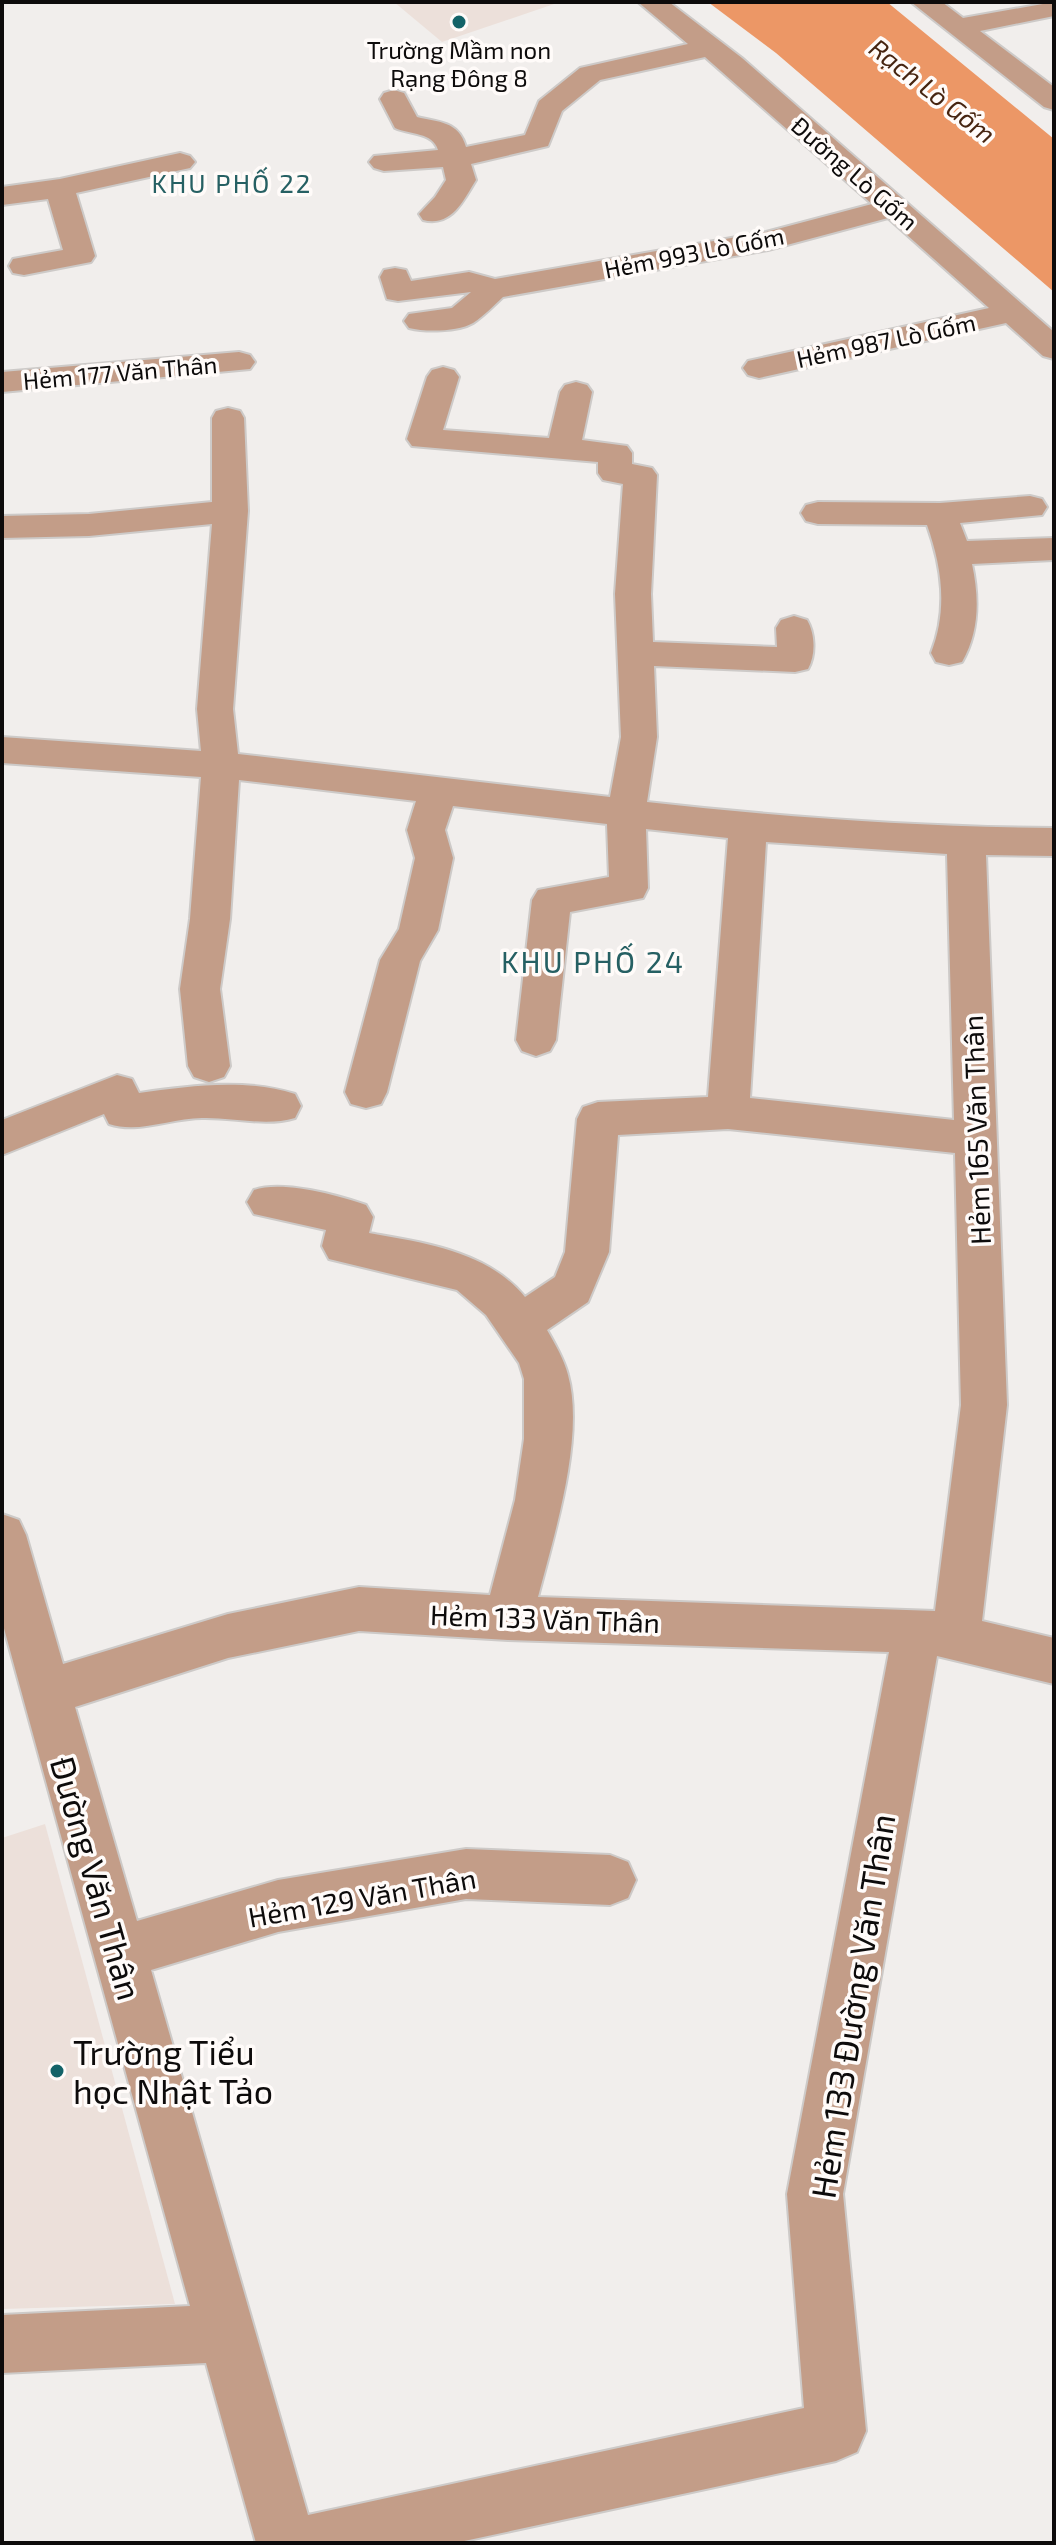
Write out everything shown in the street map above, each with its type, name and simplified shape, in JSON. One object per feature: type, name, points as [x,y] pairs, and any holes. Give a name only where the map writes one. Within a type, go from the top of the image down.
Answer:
[{"type":"street","name":"Đường Lò Gốm","points":[[652,2],[710,47],[1054,349]]},
{"type":"street","points":[[925,2],[1054,101]]},
{"type":"street","points":[[958,27],[1054,8]]},
{"type":"street","points":[[384,162],[453,159],[507,150],[538,140],[549,107],[590,74],[710,47]]},
{"type":"street","points":[[394,99],[405,122],[416,127],[433,127],[449,138],[461,180],[447,203],[434,214]]},
{"type":"street","points":[[2,196],[60,188],[180,162]]},
{"type":"street","points":[[24,266],[80,256],[60,188]]},
{"type":"street","name":"Hẻm 993 Lò Gốm","points":[[493,289],[768,241],[894,207]]},
{"type":"street","points":[[395,277],[398,292],[469,281],[493,289]]},
{"type":"street","points":[[420,321],[461,317],[493,289]]},
{"type":"street","name":"Hẻm 987 Lò Gốm","points":[[759,368],[1013,312]]},
{"type":"street","name":"Hẻm 177 Văn Thân","points":[[2,382],[239,362]]},
{"type":"street","points":[[443,377],[424,439],[615,453],[615,473],[640,475],[633,594],[639,737],[626,813],[629,888],[552,900],[536,1040]]},
{"type":"street","points":[[563,449],[576,392]]},
{"type":"street","points":[[209,1066],[200,989],[210,919],[221,765],[215,709],[231,511],[228,418]]},
{"type":"street","points":[[818,513],[940,514],[1030,507]]},
{"type":"street","points":[[2,527],[89,525],[231,511]]},
{"type":"street","points":[[940,514],[955,553],[959,596],[955,641],[949,653]]},
{"type":"street","points":[[955,553],[1054,549]]},
{"type":"street","points":[[635,653],[795,660],[794,628]]},
{"type":"street","points":[[2,750],[221,765],[748,827],[966,841],[1054,842]]},
{"type":"street","points":[[366,1092],[400,960],[418,930],[434,858],[426,830],[438,792]]},
{"type":"street","points":[[728,1112],[748,827]]},
{"type":"street","name":"Hẻm 165 Văn Thân","points":[[936,1634],[984,1405],[966,841]]},
{"type":"street","points":[[2,1138],[117,1091],[124,1112],[200,1101],[280,1106]]},
{"type":"street","points":[[520,1324],[572,1289],[587,1252],[598,1119],[728,1112],[976,1139]]},
{"type":"street","points":[[269,1202],[351,1217],[344,1246],[430,1264],[483,1283],[520,1324],[547,1377],[546,1447],[536,1508],[508,1618]]},
{"type":"street","name":"Đường Văn Thân","points":[[2,1535],[286,2543]]},
{"type":"street","name":"Hẻm 133 Văn Thân","points":[[45,1693],[228,1636],[359,1609],[508,1618],[936,1634],[1054,1661]]},
{"type":"street","name":"Hẻm 133 Đường Văn Thân","points":[[315,2543],[836,2431],[815,2194],[936,1634]]},
{"type":"street","name":"Hẻm 129 Văn Thân","points":[[118,1953],[278,1906],[466,1874],[610,1880]]},
{"type":"street","points":[[2,2344],[227,2333]]},
{"type":"shaded area","name":"Trường Mầm non Rạng Đông 8","points":[[394,2],[560,2],[442,42]]},
{"type":"shaded area","name":"Trường Tiểu học Nhật Tảo","points":[[45,1824],[175,2304],[2,2309],[2,1838]]},
{"type":"water","name":"Rạch Lò Gốm","points":[[708,2],[887,2],[1054,139],[1054,292],[776,53]]},
{"type":"place","name":"Trường Mầm non Rạng Đông 8","points":[[459,22]]},
{"type":"place","name":"Trường Tiểu học Nhật Tảo","points":[[57,2071]]},
{"type":"district","name":"KHU PHỐ 22","points":[[232,182]]},
{"type":"district","name":"KHU PHỐ 24","points":[[593,961]]}]
